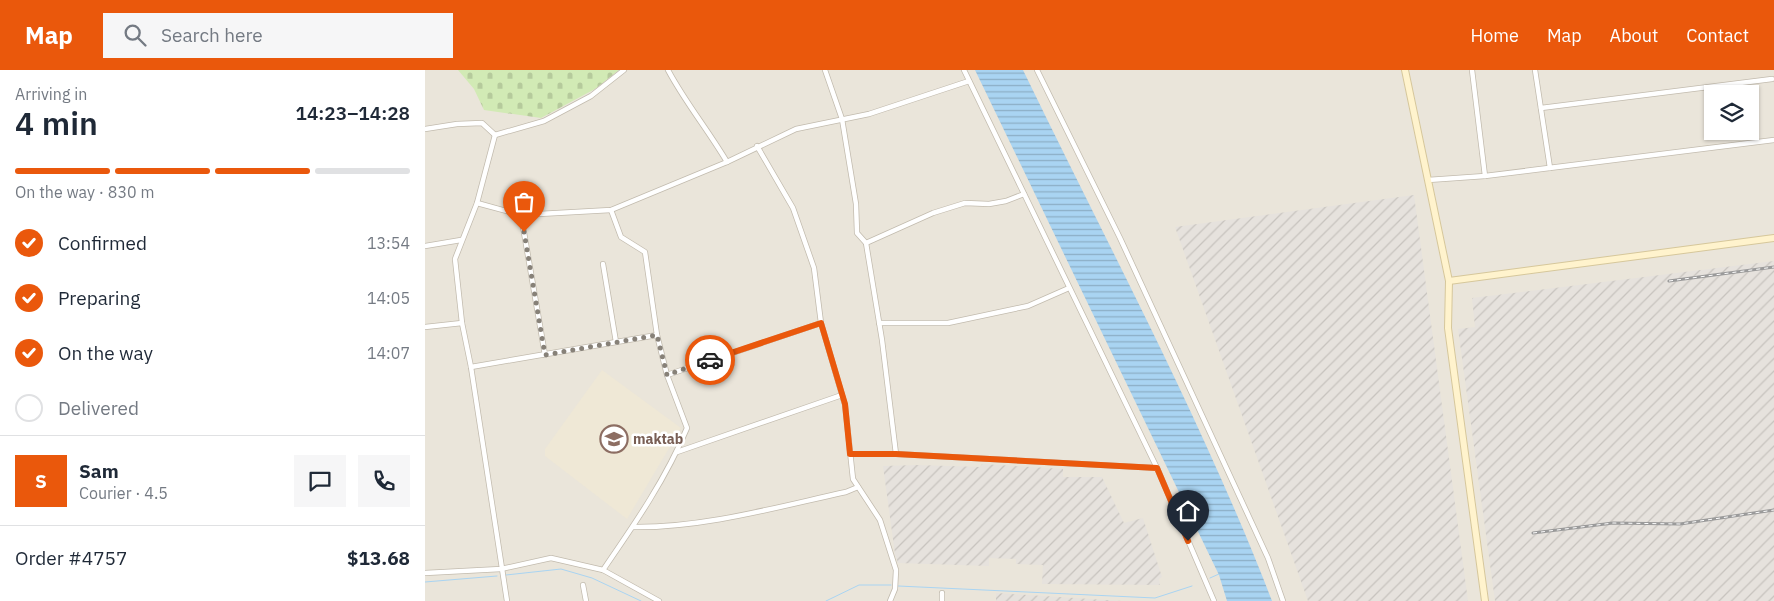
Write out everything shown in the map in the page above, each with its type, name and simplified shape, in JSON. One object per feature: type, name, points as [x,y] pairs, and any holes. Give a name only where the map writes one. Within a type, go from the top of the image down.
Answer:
[{"type":"main road","points":[[1405,70],[1449,281],[1448,328],[1485,601]]},
{"type":"main road","points":[[1449,281],[1774,238]]},
{"type":"street","points":[[495,135],[545,121],[591,96],[624,70]]},
{"type":"street","points":[[668,70],[681,94],[713,137],[727,162]]},
{"type":"street","points":[[825,70],[842,119],[856,204],[857,233],[866,244],[879,323],[896,454]]},
{"type":"street","points":[[964,70],[1157,468],[1214,601]]},
{"type":"street","points":[[1037,70],[1119,238],[1268,558],[1283,601]]},
{"type":"street","points":[[1472,70],[1485,176]]},
{"type":"street","points":[[1535,70],[1549,168]]},
{"type":"street","points":[[1541,108],[1772,79]]},
{"type":"street","points":[[477,203],[521,215],[611,210],[727,162],[796,129],[869,114],[969,81]]},
{"type":"street","points":[[425,129],[457,124],[482,123],[495,135]]},
{"type":"street","points":[[495,135],[477,203],[455,258],[462,323],[471,367],[507,601]]},
{"type":"street","points":[[1428,180],[1485,176],[1774,140]]},
{"type":"street","points":[[757,146],[793,208],[814,268],[821,323],[843,395],[853,479],[880,520],[896,570],[895,589],[890,601]]},
{"type":"street","points":[[866,244],[933,213],[965,203],[989,204],[1006,201],[1024,194]]},
{"type":"street","points":[[603,570],[633,528],[677,452],[687,428],[667,375],[657,335],[645,252],[621,237],[611,210]]},
{"type":"street","points":[[521,215],[545,355]]},
{"type":"street","points":[[425,246],[461,240]]},
{"type":"street","points":[[603,264],[616,342]]},
{"type":"street","points":[[879,323],[948,323],[1028,306],[1069,288]]},
{"type":"street","points":[[425,327],[462,323]]},
{"type":"street","points":[[667,375],[821,323]]},
{"type":"street","points":[[471,367],[657,335]]},
{"type":"street","points":[[677,452],[843,395]]},
{"type":"street","points":[[850,454],[896,454],[1157,468]]},
{"type":"street","points":[[633,528],[659,528],[756,512],[846,492],[858,487]]},
{"type":"street","points":[[425,573],[501,569],[551,558],[603,570],[659,601]]},
{"type":"street","points":[[583,585],[587,601]]},
{"type":"street","points":[[942,593],[942,601]]},
{"type":"shaded area","points":[[425,70],[1774,70],[1774,601],[425,601]]},
{"type":"shaded area","points":[[1414,195],[1468,601],[1308,601],[1175,227]]},
{"type":"shaded area","points":[[1774,261],[1774,601],[1495,601],[1458,329],[1475,327],[1472,298]]},
{"type":"shaded area","name":"maktab","points":[[602,370],[681,428],[627,519],[545,456],[545,449]]},
{"type":"shaded area","points":[[982,464],[1063,469],[1063,477],[1102,477],[1124,523],[1143,518],[1162,577],[1159,579],[1160,585],[1042,584],[1043,565],[1016,564],[1016,559],[989,558],[989,566],[898,563],[895,554],[883,466],[980,467]]},
{"type":"shaded area","points":[[996,593],[1122,601],[996,601]]},
{"type":"green space","points":[[458,70],[619,70],[595,89],[541,118],[484,110],[474,89]]},
{"type":"water","points":[[975,70],[1023,70],[1185,399],[1245,533],[1272,601],[1227,601],[1219,575]]},
{"type":"waterway","points":[[506,575],[561,569],[592,578],[641,601]]},
{"type":"waterway","points":[[1210,578],[1219,574]]},
{"type":"waterway","points":[[425,582],[497,576]]},
{"type":"waterway","points":[[826,601],[859,585],[891,585]]},
{"type":"waterway","points":[[898,586],[1155,598],[1192,586]]},
{"type":"railway","points":[[1669,281],[1774,267]]},
{"type":"railway","points":[[1533,533],[1613,523],[1680,524],[1774,510]]},
{"type":"way so far","points":[[524,232],[545,355],[657,335],[667,375],[710,360]]},
{"type":"place","name":"maktab","points":[[614,439]]},
{"type":"route","points":[[710,360],[821,323],[845,404],[850,454],[896,454],[1157,468],[1188,541]]}]
